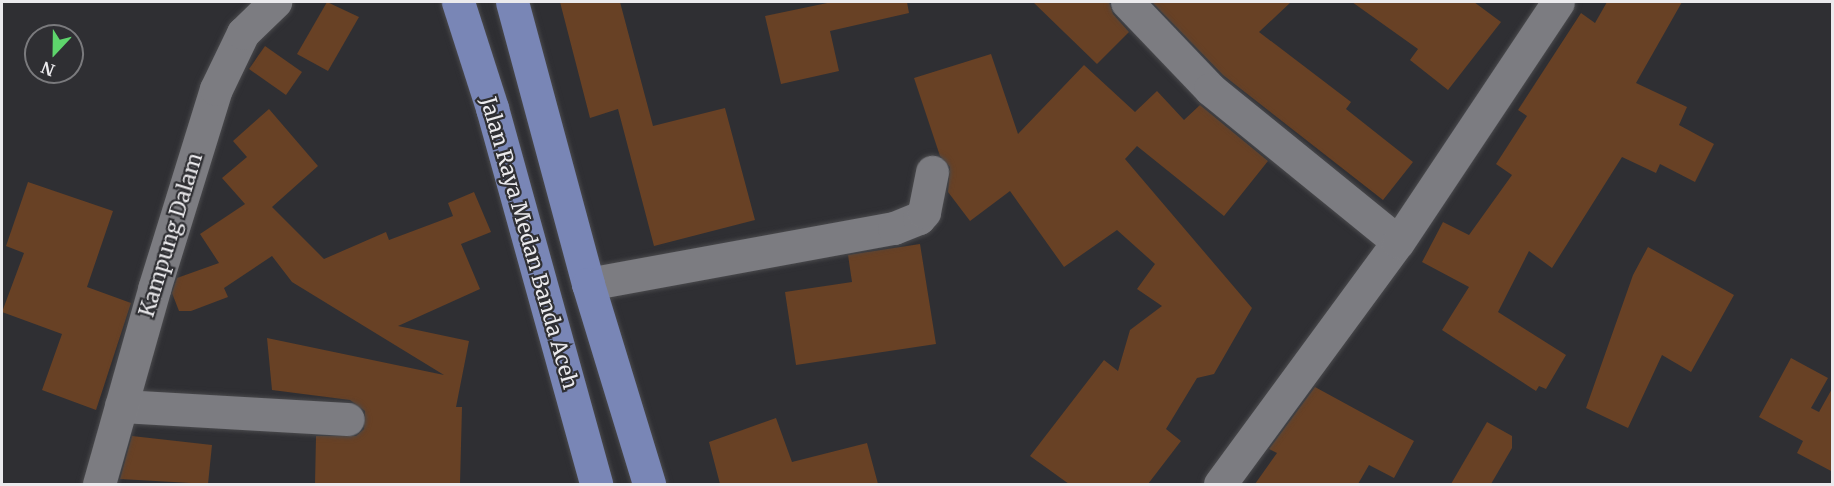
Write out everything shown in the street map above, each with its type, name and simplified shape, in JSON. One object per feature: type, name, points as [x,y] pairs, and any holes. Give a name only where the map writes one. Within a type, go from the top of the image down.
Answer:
[{"type":"highway","name":"Jalan Raya Medan Banda Aceh","points":[[458,2],[492,108],[596,484]]},
{"type":"highway","points":[[512,2],[588,284],[649,484]]},
{"type":"street","name":"Kampung Dalam","points":[[99,484],[216,89],[243,33],[274,2]]},
{"type":"street","points":[[1127,2],[1210,89],[1398,242]]},
{"type":"street","points":[[1220,484],[1398,242],[1558,2]]},
{"type":"street","points":[[588,284],[894,228],[920,218],[924,212],[932,172]]},
{"type":"street","points":[[121,406],[348,420]]},
{"type":"building","points":[[327,2],[359,17],[328,71],[297,54]]},
{"type":"building","points":[[560,2],[620,2],[653,126],[725,108],[755,220],[654,246],[618,109],[590,118]]},
{"type":"building","points":[[832,2],[907,2],[909,13],[830,31],[839,71],[781,84],[765,16]]},
{"type":"building","points":[[1033,2],[1109,2],[1113,14],[1129,32],[1097,64]]},
{"type":"building","points":[[1152,2],[1291,2],[1259,32],[1351,102],[1346,109],[1413,162],[1383,200],[1223,75]]},
{"type":"building","points":[[1352,2],[1474,2],[1501,22],[1448,90],[1410,60],[1418,49]]},
{"type":"building","points":[[1607,2],[1682,2],[1636,83],[1687,107],[1679,125],[1714,144],[1695,182],[1660,164],[1656,173],[1622,157],[1552,268],[1529,251],[1498,312],[1566,355],[1546,389],[1539,386],[1536,391],[1442,330],[1469,287],[1422,262],[1443,222],[1469,235],[1512,175],[1496,164],[1527,116],[1518,110],[1581,13],[1595,23]]},
{"type":"building","points":[[265,46],[302,72],[286,95],[249,69]]},
{"type":"building","points":[[991,54],[1018,134],[1084,65],[1135,112],[1157,91],[1184,120],[1200,105],[1268,161],[1224,216],[1137,146],[1125,159],[1252,308],[1214,374],[1197,378],[1166,429],[1181,441],[1148,484],[1069,484],[1030,456],[1104,360],[1118,371],[1130,330],[1162,306],[1137,289],[1155,264],[1117,230],[1064,267],[1010,191],[970,221],[948,192],[950,167],[940,156],[914,78]]},
{"type":"building","points":[[269,109],[318,166],[272,207],[324,259],[386,232],[389,240],[453,216],[448,203],[474,192],[491,232],[461,244],[480,289],[398,326],[469,341],[456,407],[462,407],[460,484],[315,484],[316,436],[356,436],[364,429],[365,411],[350,400],[272,390],[267,338],[444,375],[292,282],[272,256],[224,288],[228,297],[191,311],[179,311],[172,293],[177,278],[219,263],[200,234],[245,204],[222,178],[247,157],[233,141]]},
{"type":"building","points":[[28,182],[113,211],[87,287],[131,303],[96,410],[42,390],[62,334],[2,312],[24,253],[6,246]]},
{"type":"building","points":[[920,244],[936,344],[796,365],[785,292],[852,282],[848,255]]},
{"type":"building","points":[[1648,247],[1734,295],[1691,372],[1662,355],[1628,428],[1586,408],[1633,275]]},
{"type":"building","points":[[1791,358],[1828,378],[1811,408],[1819,412],[1833,387],[1833,472],[1797,453],[1803,441],[1759,417]]},
{"type":"building","points":[[1315,387],[1414,441],[1394,478],[1369,465],[1358,484],[1255,484],[1277,453],[1269,449]]},
{"type":"building","points":[[776,418],[792,462],[867,443],[878,484],[720,484],[709,442]]},
{"type":"building","points":[[1487,422],[1512,436],[1512,448],[1491,484],[1451,484]]},
{"type":"building","points":[[132,436],[212,445],[208,484],[120,479]]}]
